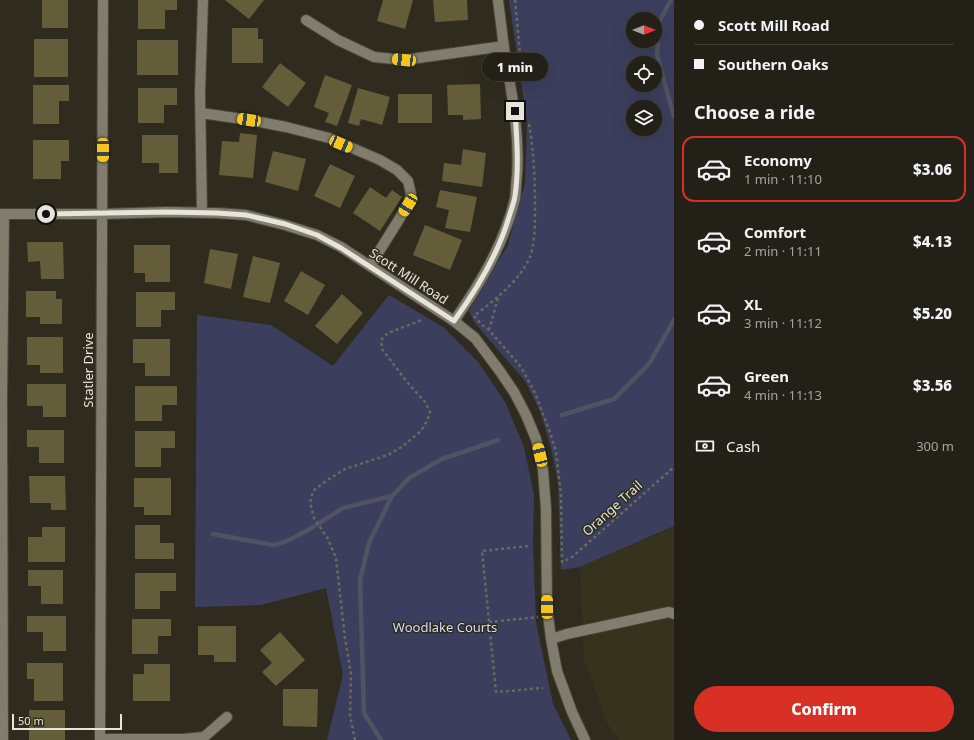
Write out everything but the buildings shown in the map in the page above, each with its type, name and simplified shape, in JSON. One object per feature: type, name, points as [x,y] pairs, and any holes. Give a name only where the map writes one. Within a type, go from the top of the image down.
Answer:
[{"type":"street","name":"Statler Drive","points":[[100,740],[103,0]]},
{"type":"street","points":[[202,213],[200,93],[203,0]]},
{"type":"street","points":[[454,321],[468,302],[496,254],[515,198],[518,143],[515,111],[498,0]]},
{"type":"street","points":[[306,20],[338,40],[374,57],[404,60],[504,46]]},
{"type":"street","points":[[201,113],[278,125],[328,138],[380,160],[397,170],[408,181],[411,194],[408,205],[370,266]]},
{"type":"street","name":"Scott Mill Road","points":[[2,214],[202,213],[246,215],[285,224],[317,235],[341,248],[454,321],[475,338],[514,392],[526,415],[536,440],[543,470],[547,607],[551,639],[557,671],[572,712],[585,740]]},
{"type":"street","points":[[2,214],[3,740]]},
{"type":"street","points":[[551,639],[567,634],[669,612],[674,614]]},
{"type":"street","points":[[100,740],[183,739],[204,737],[227,717]]},
{"type":"path","points":[[489,330],[498,298]]},
{"type":"path","points":[[355,740],[350,714],[351,674],[345,638],[336,558],[328,539],[314,518],[310,503],[313,491],[326,481],[345,469],[388,455],[403,446],[420,431],[427,421],[430,412],[425,402],[407,382],[382,349],[381,340],[388,333],[422,320]]},
{"type":"path","name":"Orange Trail","points":[[562,562],[571,558],[674,467]]},
{"type":"path","points":[[528,546],[482,551],[496,692],[543,688]]},
{"type":"path","points":[[489,622],[548,616]]},
{"type":"shaded area","points":[[674,527],[674,740],[619,740],[606,721],[584,659],[580,567]]},
{"type":"green space","points":[[509,0],[674,0],[674,526],[580,567],[561,570],[558,482],[551,448],[540,411],[525,381],[474,322],[469,311],[508,245],[525,183],[527,122]]},
{"type":"green space","name":"Woodlake Courts","points":[[389,295],[443,327],[478,362],[505,402],[524,447],[534,495],[533,545],[536,623],[553,704],[571,740],[327,740],[343,675],[326,588],[261,605],[195,607],[197,315],[271,325],[333,366]]},
{"type":"waterway","points":[[671,0],[659,22],[657,55],[674,117]]},
{"type":"waterway","points":[[562,415],[614,399],[649,364],[674,320]]},
{"type":"waterway","points":[[381,740],[364,713],[360,580],[369,543],[392,496],[409,478],[442,459],[498,440]]},
{"type":"waterway","points":[[213,534],[273,545],[285,542],[308,530],[343,508],[392,496]]},
{"type":"route","points":[[46,214],[167,212],[217,213],[246,215],[285,224],[317,235],[341,248],[454,321],[468,302],[496,254],[515,198],[518,165],[518,143],[515,111]]}]
